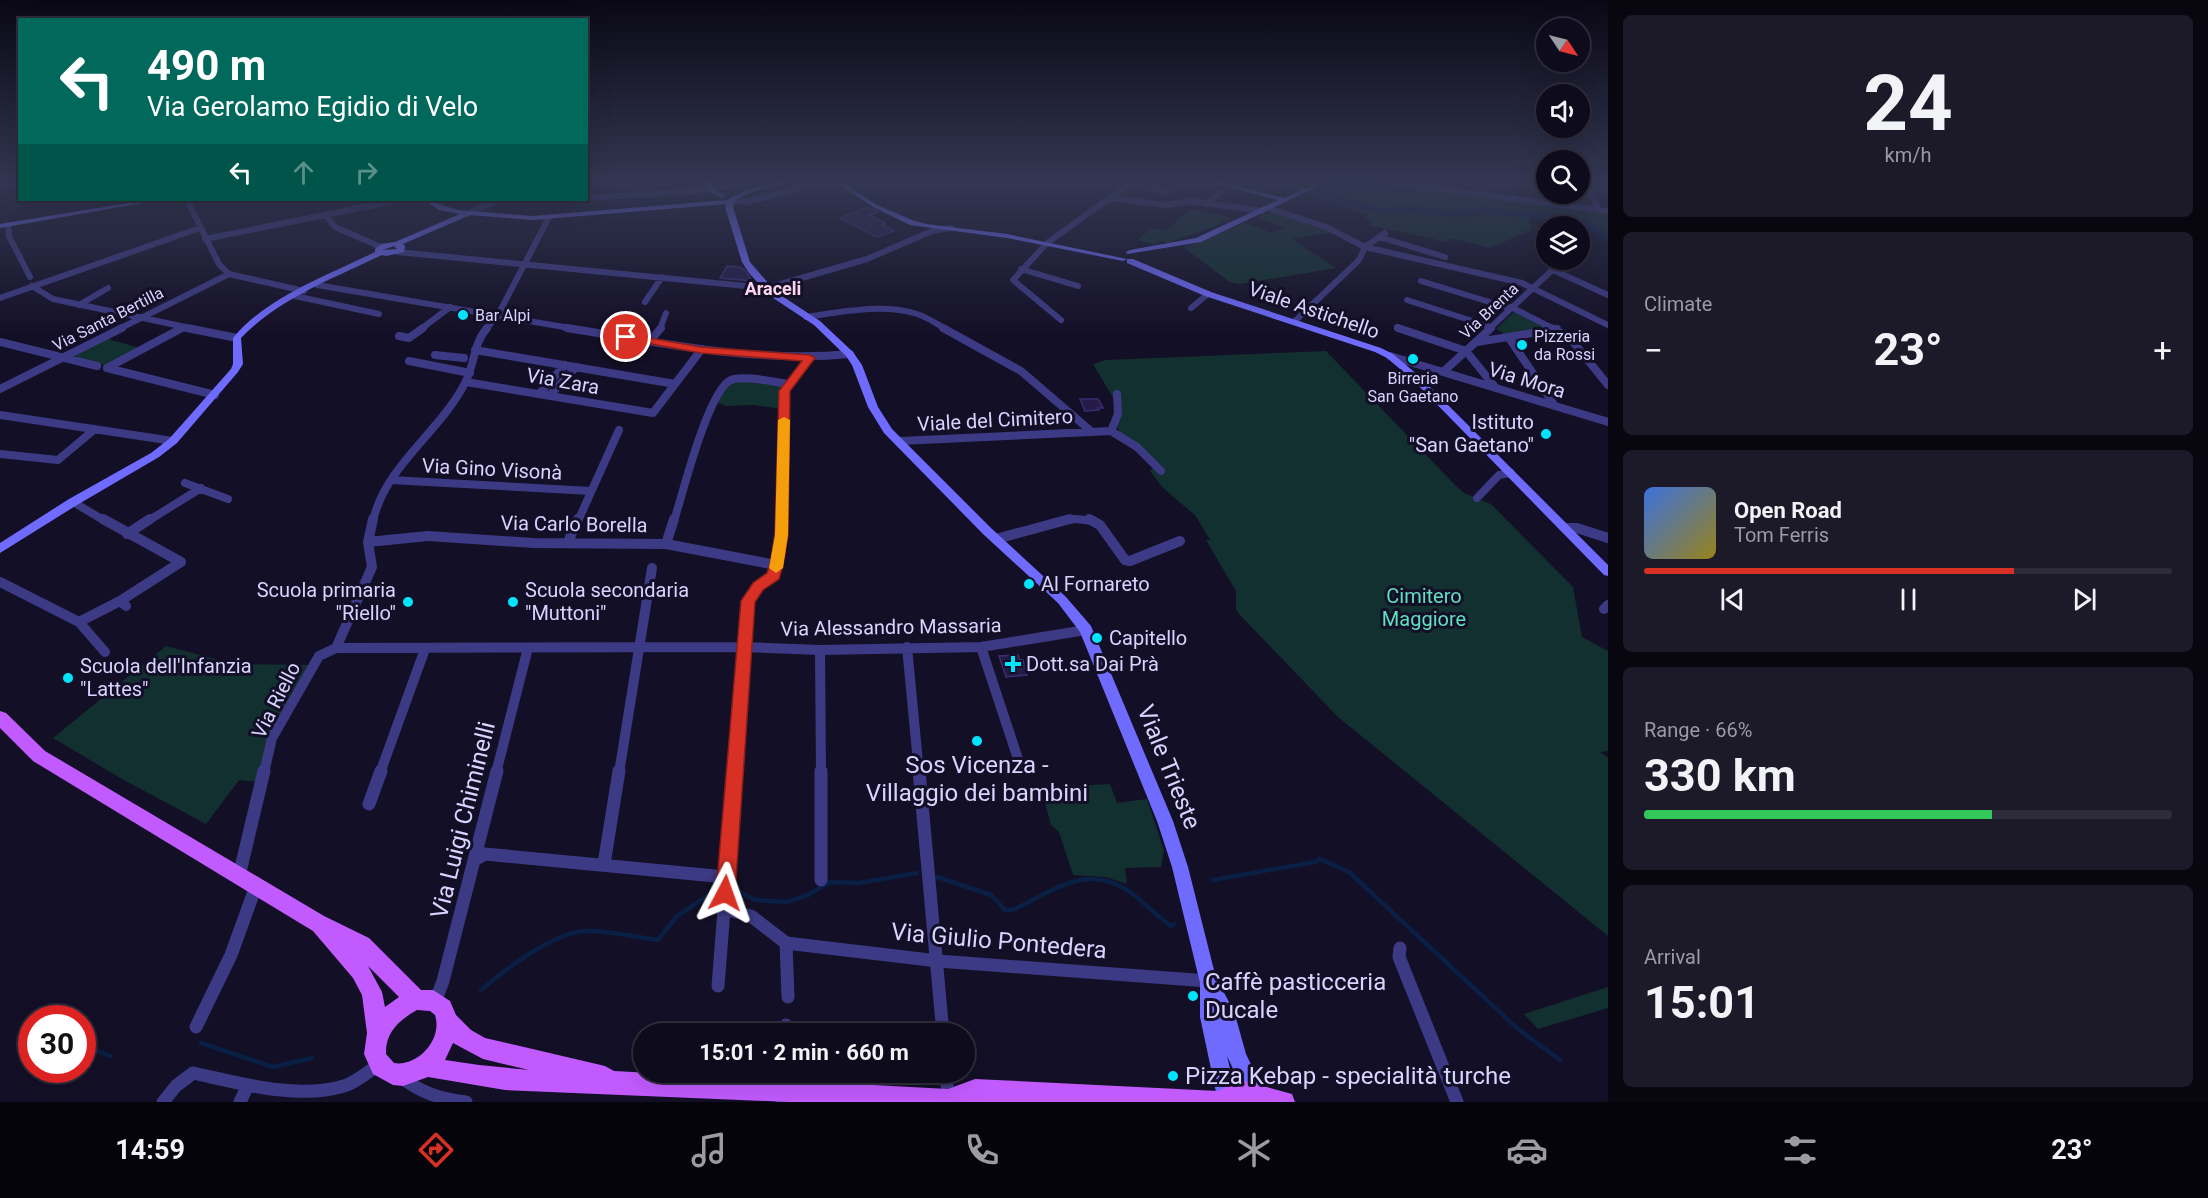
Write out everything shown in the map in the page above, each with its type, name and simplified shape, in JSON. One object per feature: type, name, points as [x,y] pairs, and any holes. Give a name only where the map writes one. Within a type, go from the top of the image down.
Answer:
[{"type":"main road","points":[[2,721],[46,760],[317,923],[362,945],[426,1001],[443,1008],[448,1022],[463,1038],[483,1048],[633,1082]]},
{"type":"main road","points":[[317,923],[360,971],[372,992],[378,1034],[376,1056],[385,1070],[399,1075],[408,1074],[426,1066],[443,1046],[448,1022]]},
{"type":"main road","points":[[378,1034],[394,1012],[426,1001]]},
{"type":"main road","points":[[426,1066],[456,1074],[503,1080],[633,1083]]},
{"type":"main road","points":[[636,1083],[782,1089],[950,1101],[975,1090],[1223,1100],[1235,1092],[1284,1102]]},
{"type":"street","points":[[8,233],[30,277]]},
{"type":"street","points":[[0,298],[184,233]]},
{"type":"street","points":[[203,233],[219,264],[229,274],[380,314]]},
{"type":"street","points":[[206,239],[233,233]]},
{"type":"street","points":[[346,233],[381,250]]},
{"type":"street","points":[[398,248],[428,233]]},
{"type":"street","name":"Via Riello","points":[[239,876],[272,738],[319,656],[336,648],[372,567],[368,542],[376,506],[390,480],[443,417],[468,378],[479,337],[498,315],[540,233]]},
{"type":"street","name":"Viale Trieste","points":[[735,233],[746,262],[767,288],[817,323],[850,354],[857,365],[879,419],[996,539],[1062,600],[1086,630],[1165,820],[1180,867],[1208,981],[1209,1017],[1223,1100]]},
{"type":"street","points":[[0,549],[73,502],[156,454],[173,441],[215,395],[238,364],[237,338],[259,318],[299,293],[381,250],[398,248],[524,264],[767,288],[867,259],[923,233]]},
{"type":"street","points":[[986,233],[1098,254],[1126,256],[1198,240],[1210,233]]},
{"type":"street","points":[[1059,233],[1047,243],[1012,280],[1061,320]]},
{"type":"street","points":[[1339,233],[1365,247],[1533,287],[1608,325]]},
{"type":"street","points":[[1294,321],[1359,260],[1365,247],[1383,236],[1445,257]]},
{"type":"street","points":[[1142,261],[1150,250]]},
{"type":"street","name":"Viale Astichello","points":[[1126,256],[1142,261],[1208,294],[1294,321],[1390,356],[1416,378],[1608,572]]},
{"type":"street","points":[[1021,269],[1078,286]]},
{"type":"street","points":[[1553,270],[1608,295]]},
{"type":"street","name":"Via Brenta","points":[[1440,371],[1477,342],[1510,308],[1553,270]]},
{"type":"street","name":"Via Santa Bertilla","points":[[0,389],[229,274]]},
{"type":"street","points":[[645,302],[662,277]]},
{"type":"street","points":[[1421,281],[1510,308],[1557,329],[1569,337],[1608,386]]},
{"type":"street","points":[[318,285],[701,350],[810,358],[850,354]]},
{"type":"street","points":[[32,286],[53,299],[237,338]]},
{"type":"street","points":[[79,305],[108,288]]},
{"type":"street","points":[[1191,308],[1208,294]]},
{"type":"street","points":[[1407,300],[1491,327]]},
{"type":"street","points":[[399,336],[409,338],[450,307]]},
{"type":"street","points":[[806,317],[851,310],[908,311],[919,314],[1021,370],[1092,432]]},
{"type":"street","points":[[650,341],[660,330],[666,313]]},
{"type":"street","points":[[1397,327],[1466,351],[1479,364],[1495,387]]},
{"type":"street","points":[[182,328],[107,368],[215,395]]},
{"type":"street","points":[[1477,342],[1557,329]]},
{"type":"street","points":[[1509,338],[1555,406]]},
{"type":"street","points":[[0,342],[97,366]]},
{"type":"street","points":[[475,350],[675,384],[701,350]]},
{"type":"street","points":[[435,355],[464,358]]},
{"type":"street","name":"Via Mora","points":[[1390,356],[1608,422]]},
{"type":"street","points":[[434,367],[445,357]]},
{"type":"street","points":[[718,986],[748,601],[758,587],[774,576],[777,565],[782,535],[784,391],[810,358]]},
{"type":"street","points":[[409,361],[468,378]]},
{"type":"street","points":[[539,394],[565,365]]},
{"type":"street","points":[[550,395],[576,367]]},
{"type":"street","points":[[1416,378],[1440,371]]},
{"type":"street","name":"Via Zara","points":[[468,378],[539,394],[653,413],[675,384]]},
{"type":"street","points":[[666,544],[712,403],[729,381],[740,378],[789,384]]},
{"type":"street","points":[[1117,394],[1120,405],[1117,421],[1111,431],[1137,447],[1161,471]]},
{"type":"street","points":[[0,415],[173,441]]},
{"type":"street","points":[[0,454],[58,460],[95,429]]},
{"type":"street","points":[[568,542],[620,430]]},
{"type":"street","name":"Viale del Cimitero","points":[[900,441],[1111,431]]},
{"type":"street","points":[[1477,498],[1499,475],[1511,473]]},
{"type":"street","name":"Via Gino Visonà","points":[[390,480],[591,491]]},
{"type":"street","points":[[185,483],[228,499]]},
{"type":"street","points":[[127,534],[201,488]]},
{"type":"street","points":[[73,502],[181,562],[123,603],[79,622]]},
{"type":"street","points":[[996,539],[1066,520],[1084,519],[1095,522],[1125,560],[1130,561],[1180,541]]},
{"type":"street","points":[[1564,528],[1577,528],[1608,538]]},
{"type":"street","name":"Via Carlo Borella","points":[[368,542],[428,536],[533,543],[666,544],[777,565]]},
{"type":"street","points":[[604,864],[652,568]]},
{"type":"street","points":[[0,582],[79,622],[105,652]]},
{"type":"street","name":"Via Alessandro Massaria","points":[[336,648],[743,647],[820,650],[981,647],[1086,630]]},
{"type":"street","points":[[907,647],[942,1023]]},
{"type":"street","points":[[981,647],[1021,768]]},
{"type":"street","name":"Via Luigi Chiminelli","points":[[426,1001],[443,981],[528,648]]},
{"type":"street","points":[[369,804],[425,649]]},
{"type":"street","points":[[820,650],[821,880]]},
{"type":"street","points":[[474,860],[485,854],[726,877]]},
{"type":"street","points":[[196,1027],[231,955],[256,886]]},
{"type":"street","points":[[724,909],[751,916],[786,943],[788,997]]},
{"type":"street","name":"Via Giulio Pontedera","points":[[786,943],[938,961],[1208,981]]},
{"type":"street","points":[[1400,948],[1399,957],[1457,1102]]},
{"type":"street","name":"Viale Trieste","points":[[1208,981],[1227,1018],[1237,1056],[1260,1097]]},
{"type":"street","points":[[163,1102],[176,1086],[193,1073],[248,1084],[321,1089],[345,1086],[380,1064]]},
{"type":"street","points":[[399,1075],[415,1089],[440,1099],[466,1102]]},
{"type":"street","points":[[948,1083],[950,1101]]},
{"type":"street","points":[[240,1102],[248,1084]]},
{"type":"green space","points":[[1145,233],[1195,233],[1167,243],[1161,241],[1155,245],[1137,240]]},
{"type":"green space","points":[[1220,233],[1324,233],[1292,239],[1336,268],[1239,284],[1230,282],[1183,247]]},
{"type":"green space","points":[[1407,233],[1524,233],[1489,248],[1452,238],[1447,242]]},
{"type":"green space","points":[[1514,312],[1545,327],[1508,336],[1496,329]]},
{"type":"green space","points":[[108,339],[140,348],[107,366],[73,357]]},
{"type":"green space","name":"Cimitero Maggiore","points":[[1326,351],[1455,485],[1464,493],[1491,504],[1573,587],[1582,637],[1608,651],[1608,751],[1600,752],[1608,758],[1608,936],[1338,717],[1239,614],[1236,609],[1236,591],[1206,540],[1210,540],[1195,515],[1163,488],[1150,471],[1154,466],[1122,437],[1114,421],[1118,406],[1093,364],[1106,360]]},
{"type":"green space","points":[[740,378],[788,384],[784,409],[753,405],[726,406],[714,401],[729,381]]},
{"type":"green space","points":[[166,646],[235,664],[308,665],[264,755],[258,782],[239,780],[206,824],[122,779],[53,738]]},
{"type":"green space","points":[[1110,784],[1117,803],[1147,799],[1164,850],[1161,867],[1125,868],[1127,884],[1106,877],[1073,875],[1059,832],[1051,825],[1041,788]]},
{"type":"green space","points":[[1608,987],[1608,1008],[1538,1029],[1524,1014]]},
{"type":"building","points":[[870,233],[887,233],[877,237]]},
{"type":"building","points":[[727,266],[745,270],[752,281],[720,278]]},
{"type":"building","points":[[1080,399],[1098,399],[1103,408],[1085,411]]},
{"type":"building","name":"Dott.sa Dai Prà","points":[[1018,655],[1020,660],[1023,660],[1027,675],[1006,677],[999,656]]},
{"type":"waterway","points":[[1601,233],[1608,238]]},
{"type":"waterway","points":[[1213,880],[1315,862],[1320,859],[1349,872],[1518,1029],[1560,1060]]},
{"type":"waterway","points":[[730,887],[755,900],[787,902],[808,895],[830,882],[859,883],[917,873]]},
{"type":"waterway","points":[[937,877],[991,895],[1005,910],[1013,910],[1070,883],[1099,879],[1114,883],[1130,892],[1171,926],[1174,924]]},
{"type":"waterway","points":[[481,990],[544,945],[572,933],[602,932],[658,940],[677,916],[721,887]]},
{"type":"waterway","points":[[201,1043],[273,1067],[312,1058]]},
{"type":"waterway","points":[[96,1050],[111,1056]]},
{"type":"slow traffic","points":[[776,568],[782,535],[784,420]]},
{"type":"place","name":"Bar Alpi","points":[[463,315]]},
{"type":"place","name":"Pizzeria da Rossi","points":[[1522,345]]},
{"type":"place","name":"Birreria San Gaetano","points":[[1413,359]]},
{"type":"place","name":"Istituto \"San Gaetano\"","points":[[1546,434]]},
{"type":"place","name":"Al Fornareto","points":[[1029,584]]},
{"type":"place","name":"Scuola primaria \"Riello\"","points":[[408,602]]},
{"type":"place","name":"Scuola secondaria \"Muttoni\"","points":[[513,602]]},
{"type":"place","name":"Capitello","points":[[1097,638]]},
{"type":"place","name":"Dott.sa Dai Prà","points":[[1013,664]]},
{"type":"place","name":"Scuola dell'Infanzia \"Lattes\"","points":[[68,678]]},
{"type":"place","name":"Sos Vicenza - Villaggio dei bambini","points":[[977,741]]},
{"type":"place","name":"Caffè pasticceria Ducale","points":[[1193,996]]},
{"type":"place","name":"Pizza Kebap - specialità turche","points":[[1173,1076]]},
{"type":"district","name":"Araceli","points":[[773,288]]},
{"type":"route","points":[[626,337],[682,348],[810,358],[784,391],[782,535],[777,565],[774,576],[758,587],[748,601],[725,893]]}]
